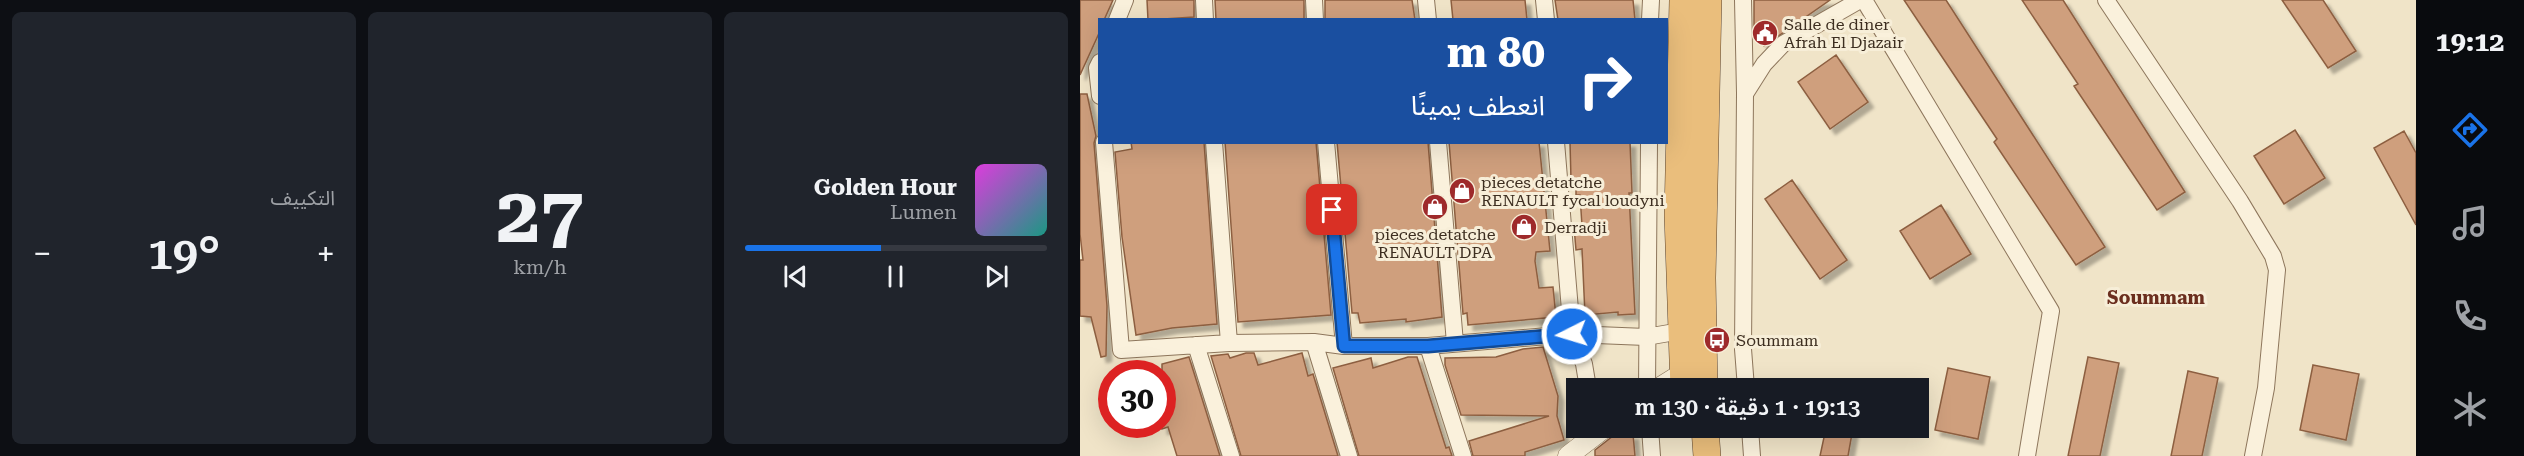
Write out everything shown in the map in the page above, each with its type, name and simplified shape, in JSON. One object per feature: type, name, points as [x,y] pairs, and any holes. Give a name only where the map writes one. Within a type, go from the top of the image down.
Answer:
[{"type":"highway","points":[[1683,0],[1678,216],[1681,331],[1689,378]]},
{"type":"highway","points":[[1691,378],[1702,278],[1708,0]]},
{"type":"highway","points":[[1688,438],[1689,456]]},
{"type":"highway","points":[[1706,438],[1707,456]]},
{"type":"street","points":[[1118,18],[1125,0]]},
{"type":"street","points":[[1204,0],[1205,18]]},
{"type":"street","points":[[1314,0],[1316,18]]},
{"type":"street","points":[[1426,0],[1428,18]]},
{"type":"street","points":[[1544,0],[1546,18]]},
{"type":"street","points":[[1650,18],[1651,0]]},
{"type":"street","points":[[1743,0],[1745,94],[1743,350],[1745,378]]},
{"type":"street","points":[[1745,94],[1764,64],[1783,44],[1862,0],[2051,311],[2027,456]]},
{"type":"street","points":[[2106,0],[2240,201],[2273,256],[2277,270],[2267,376],[2253,456]]},
{"type":"street","points":[[1104,144],[1120,350],[1229,343],[1314,342],[1344,346],[1428,346],[1572,334],[1646,337],[1681,331]]},
{"type":"street","points":[[1214,144],[1229,343]]},
{"type":"street","points":[[1326,144],[1344,346]]},
{"type":"street","points":[[1438,144],[1455,343]]},
{"type":"street","points":[[1556,144],[1572,334],[1584,364],[1586,378]]},
{"type":"street","points":[[1647,378],[1649,144]]},
{"type":"street","points":[[1314,342],[1348,456]]},
{"type":"street","points":[[1197,345],[1231,456]]},
{"type":"street","points":[[1428,346],[1463,456]]},
{"type":"street","points":[[1576,453],[1584,438]]},
{"type":"street","points":[[1576,453],[1593,438]]},
{"type":"street","points":[[1651,438],[1652,456]]},
{"type":"street","points":[[1751,438],[1752,456]]},
{"type":"building","points":[[1080,0],[1113,0],[1105,18],[1098,18],[1098,35],[1080,75]]},
{"type":"building","points":[[1147,0],[1194,0],[1194,17],[1148,18]]},
{"type":"building","points":[[1215,0],[1304,0],[1304,18],[1216,18]]},
{"type":"building","points":[[1325,0],[1412,0],[1415,18],[1325,18]]},
{"type":"building","points":[[1451,0],[1525,0],[1527,18],[1453,18]]},
{"type":"building","points":[[1555,0],[1633,0],[1635,18],[1558,18]]},
{"type":"building","points":[[1754,0],[1830,0],[1764,46],[1754,29]]},
{"type":"building","points":[[1904,0],[1946,0],[2105,247],[2076,265],[1994,142],[1997,139]]},
{"type":"building","points":[[2022,0],[2063,0],[2185,192],[2157,210],[2074,86],[2078,84]]},
{"type":"building","points":[[2282,0],[2323,0],[2356,51],[2328,68]]},
{"type":"building","points":[[1836,55],[1868,102],[1830,129],[1798,82]]},
{"type":"building","points":[[1080,94],[1087,94],[1096,136],[1094,143],[1107,306],[1106,356],[1101,357],[1091,317],[1080,316],[1080,260],[1083,260],[1080,234]]},
{"type":"building","points":[[2295,130],[2325,178],[2284,204],[2254,156]]},
{"type":"building","points":[[2404,131],[2416,153],[2416,225],[2374,148]]},
{"type":"building","points":[[1131,144],[1204,144],[1217,324],[1172,328],[1136,335],[1122,237],[1115,152],[1132,149]]},
{"type":"building","points":[[1225,144],[1316,144],[1331,315],[1238,322]]},
{"type":"building","points":[[1337,144],[1428,144],[1442,317],[1406,322],[1406,319],[1360,323],[1358,313],[1352,313]]},
{"type":"building","points":[[1449,144],[1539,144],[1550,251],[1536,252],[1535,261],[1539,288],[1553,287],[1556,317],[1468,325],[1467,313],[1463,314]]},
{"type":"building","points":[[1570,144],[1630,144],[1632,193],[1629,193],[1635,314],[1618,315],[1618,312],[1585,315],[1582,249],[1576,250],[1574,227],[1582,226],[1580,195],[1576,195],[1576,180],[1571,180]]},
{"type":"building","points":[[1792,180],[1847,260],[1820,279],[1765,199]]},
{"type":"building","points":[[1941,205],[1971,254],[1930,279],[1900,231]]},
{"type":"building","points":[[1543,347],[1558,396],[1557,416],[1564,440],[1525,452],[1525,456],[1473,456],[1469,441],[1549,416],[1461,415],[1445,365],[1445,358],[1496,357],[1523,349]]},
{"type":"building","points":[[1254,353],[1258,365],[1302,353],[1308,376],[1313,374],[1338,456],[1241,456],[1211,356],[1228,354],[1230,358]]},
{"type":"building","points":[[1189,357],[1220,456],[1177,456],[1171,438],[1176,438],[1176,360]]},
{"type":"building","points":[[1408,357],[1417,357],[1446,448],[1449,447],[1452,456],[1359,456],[1333,368],[1371,358],[1373,368]]},
{"type":"building","points":[[2088,357],[2119,363],[2100,456],[2068,456]]},
{"type":"building","points":[[2313,365],[2359,374],[2346,440],[2300,430]]},
{"type":"building","points":[[1948,368],[1990,377],[1978,439],[1935,430]]},
{"type":"building","points":[[2188,371],[2218,378],[2202,456],[2171,456]]},
{"type":"building","points":[[1610,438],[1633,438],[1635,456],[1595,456],[1595,450]]},
{"type":"building","points":[[1824,438],[1851,438],[1848,456],[1820,456]]},
{"type":"place","name":"Salle de diner Afrah El Djazair","points":[[1765,33]]},
{"type":"place","name":"pieces detatche RENAULT fycal loudyni","points":[[1462,191]]},
{"type":"place","name":"pieces detatche RENAULT DPA","points":[[1435,207]]},
{"type":"place","name":"Derradji","points":[[1524,227]]},
{"type":"place","name":"Soummam","points":[[1717,340]]},
{"type":"district","name":"Soummam","points":[[2156,297]]},
{"type":"route","points":[[1332,210],[1344,346],[1428,346],[1572,334]]}]
